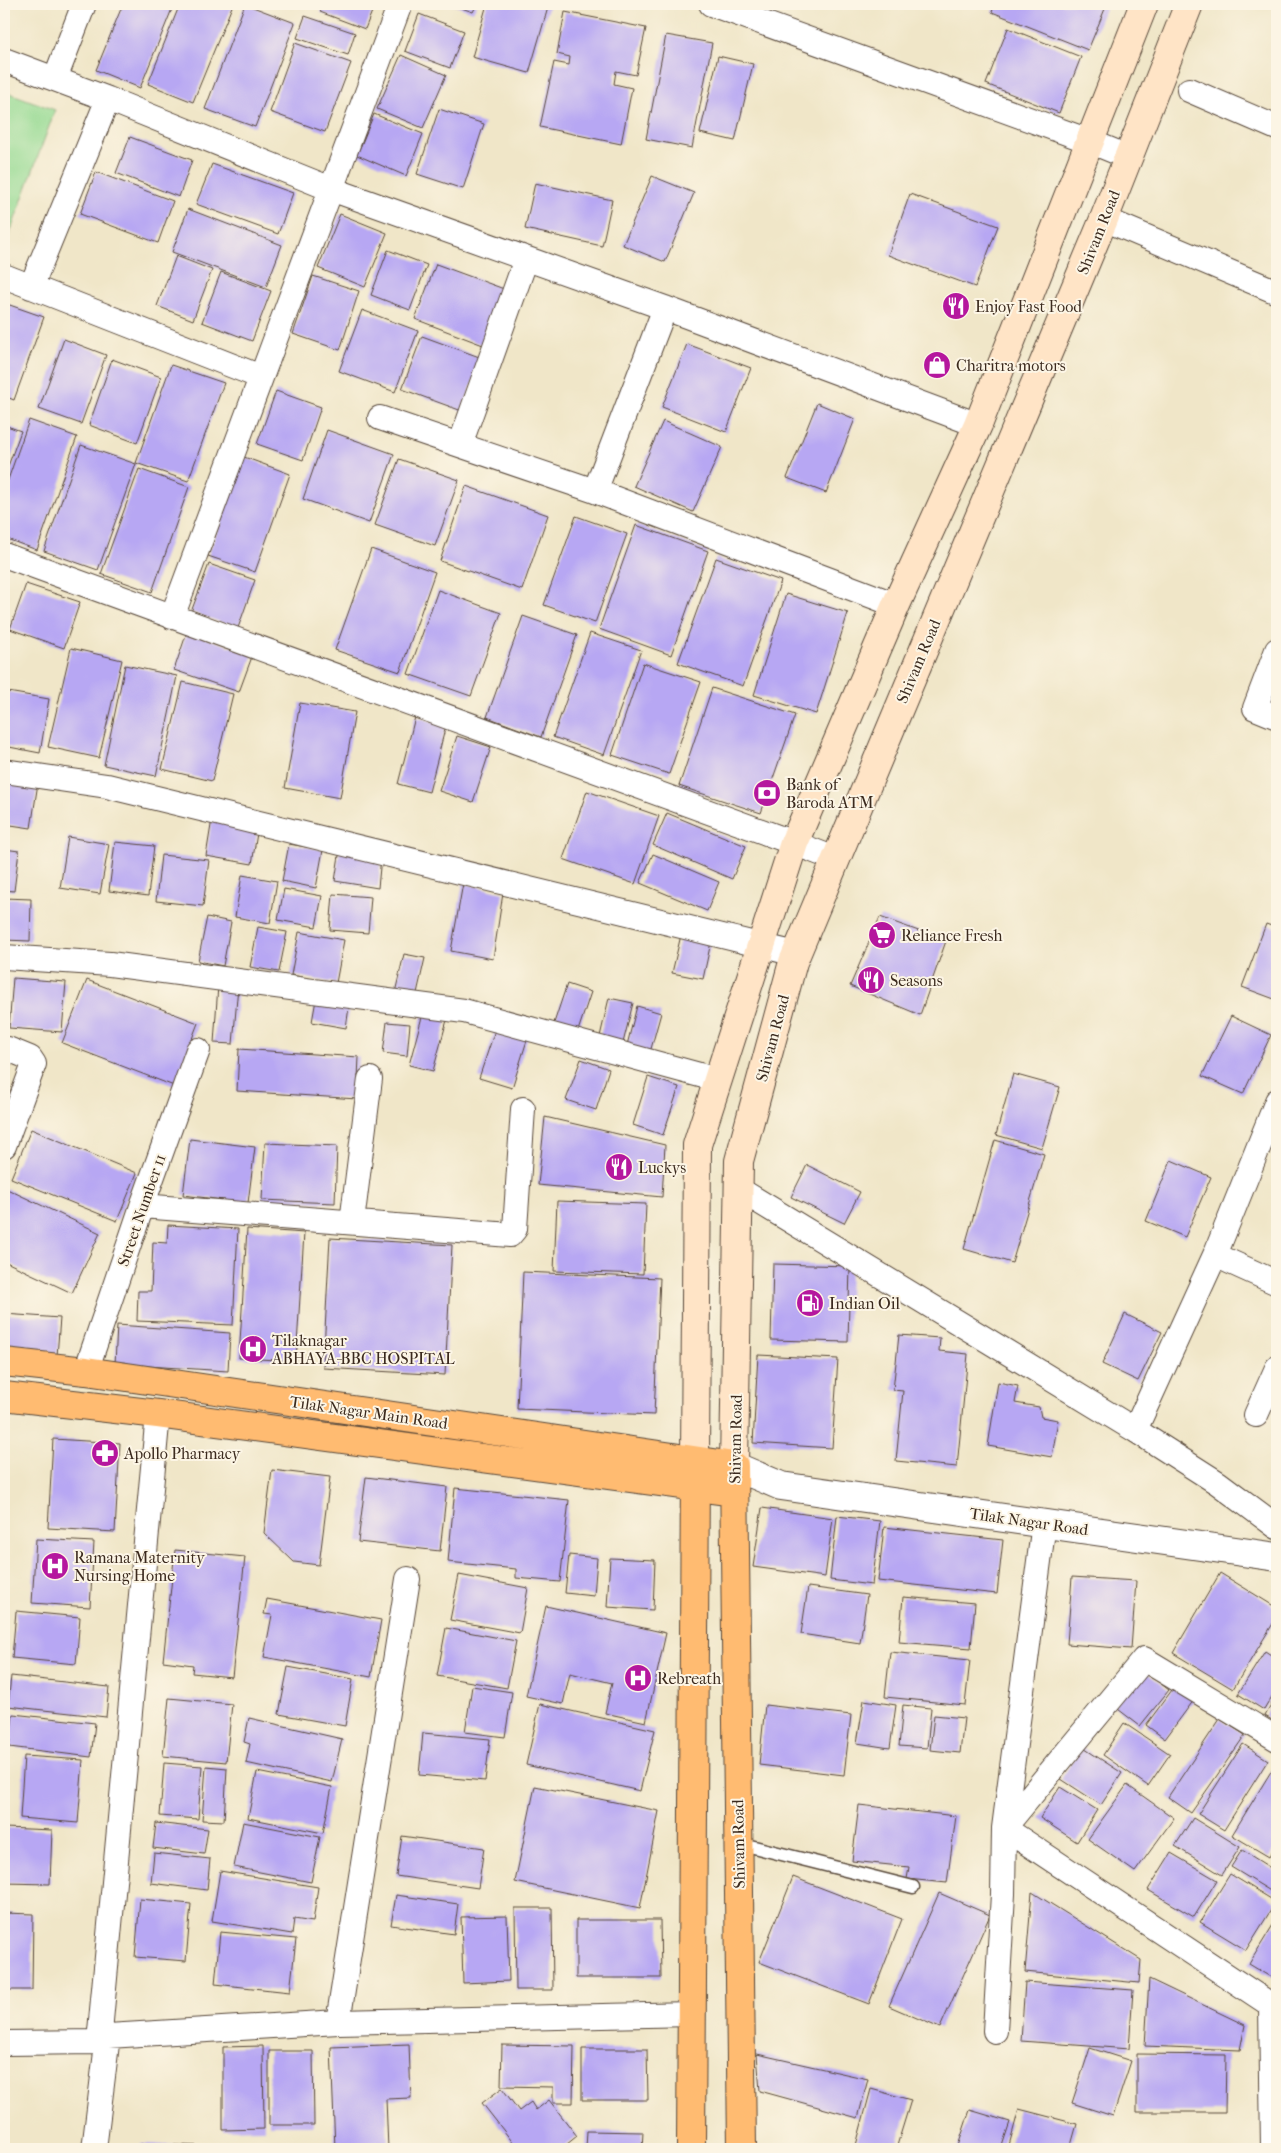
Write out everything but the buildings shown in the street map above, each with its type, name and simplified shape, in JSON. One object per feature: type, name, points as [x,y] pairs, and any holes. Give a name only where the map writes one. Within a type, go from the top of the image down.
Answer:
[{"type":"main road","points":[[690,2149],[697,1145],[794,843],[896,605],[978,425],[1144,4]]},
{"type":"main road","name":"Shivam Road","points":[[742,2149],[734,1479],[739,1161],[796,954],[1104,219],[1189,4]]},
{"type":"main road","name":"Tilak Nagar Main Road","points":[[4,1362],[86,1371],[734,1479]]},
{"type":"main road","name":"Tilak Nagar Main Road","points":[[4,1396],[695,1473]]},
{"type":"street","points":[[55,79],[84,4]]},
{"type":"street","points":[[172,618],[400,4]]},
{"type":"street","points":[[711,4],[1089,141],[1128,157]]},
{"type":"street","points":[[4,60],[108,99],[331,189],[665,308],[978,425]]},
{"type":"street","points":[[1189,90],[1277,128]]},
{"type":"street","points":[[31,287],[108,99]]},
{"type":"street","points":[[1104,219],[1277,292]]},
{"type":"street","points":[[460,445],[526,259]]},
{"type":"street","points":[[4,276],[261,377]]},
{"type":"street","points":[[595,491],[665,308]]},
{"type":"street","points":[[380,418],[595,491],[896,605]]},
{"type":"street","points":[[4,555],[835,859]]},
{"type":"street","points":[[1277,650],[1255,708],[1277,717]]},
{"type":"street","points":[[4,771],[107,786],[796,954]]},
{"type":"street","points":[[4,956],[110,964],[464,1011],[718,1080]]},
{"type":"street","points":[[4,1146],[34,1064],[30,1058],[8,1049]]},
{"type":"street","name":"Street Number 11","points":[[86,1371],[198,1050]]},
{"type":"street","points":[[352,1222],[370,1079]]},
{"type":"street","points":[[1136,1430],[1215,1255],[1277,1101]]},
{"type":"street","points":[[142,1206],[510,1235],[515,1229],[523,1109]]},
{"type":"street","points":[[740,1190],[1136,1430],[1218,1483],[1277,1527]]},
{"type":"street","points":[[1215,1255],[1277,1283]]},
{"type":"street","points":[[1256,1415],[1277,1368]]},
{"type":"street","points":[[94,2149],[158,1414]]},
{"type":"street","name":"Tilak Nagar Road","points":[[734,1479],[1277,1557]]},
{"type":"street","points":[[995,2030],[1003,1894],[1004,1828],[1044,1523]]},
{"type":"street","points":[[338,2022],[408,1579]]},
{"type":"street","points":[[1004,1828],[1144,1659],[1277,1739]]},
{"type":"street","points":[[1004,1828],[1271,2005],[1275,2116],[1273,2149]]},
{"type":"street","points":[[4,2043],[104,2039],[338,2022],[692,2014]]},
{"type":"lane","points":[[738,1843],[913,1886]]},
{"type":"green space","points":[[4,91],[55,110],[4,249]]},
{"type":"place","name":"Enjoy Fast Food","points":[[956,306]]},
{"type":"place","name":"Charitra motors","points":[[937,365]]},
{"type":"place","name":"Bank of Baroda ATM","points":[[767,793]]},
{"type":"place","name":"Reliance Fresh","points":[[882,935]]},
{"type":"place","name":"Seasons","points":[[871,980]]},
{"type":"place","name":"Luckys","points":[[619,1167]]},
{"type":"place","name":"Indian Oil","points":[[810,1303]]},
{"type":"place","name":"Tilaknagar ABHAYA-BBC HOSPITAL","points":[[253,1349]]},
{"type":"place","name":"Apollo Pharmacy","points":[[105,1453]]},
{"type":"place","name":"Ramana Maternity Nursing Home","points":[[55,1566]]},
{"type":"place","name":"Rebreath","points":[[638,1678]]}]
